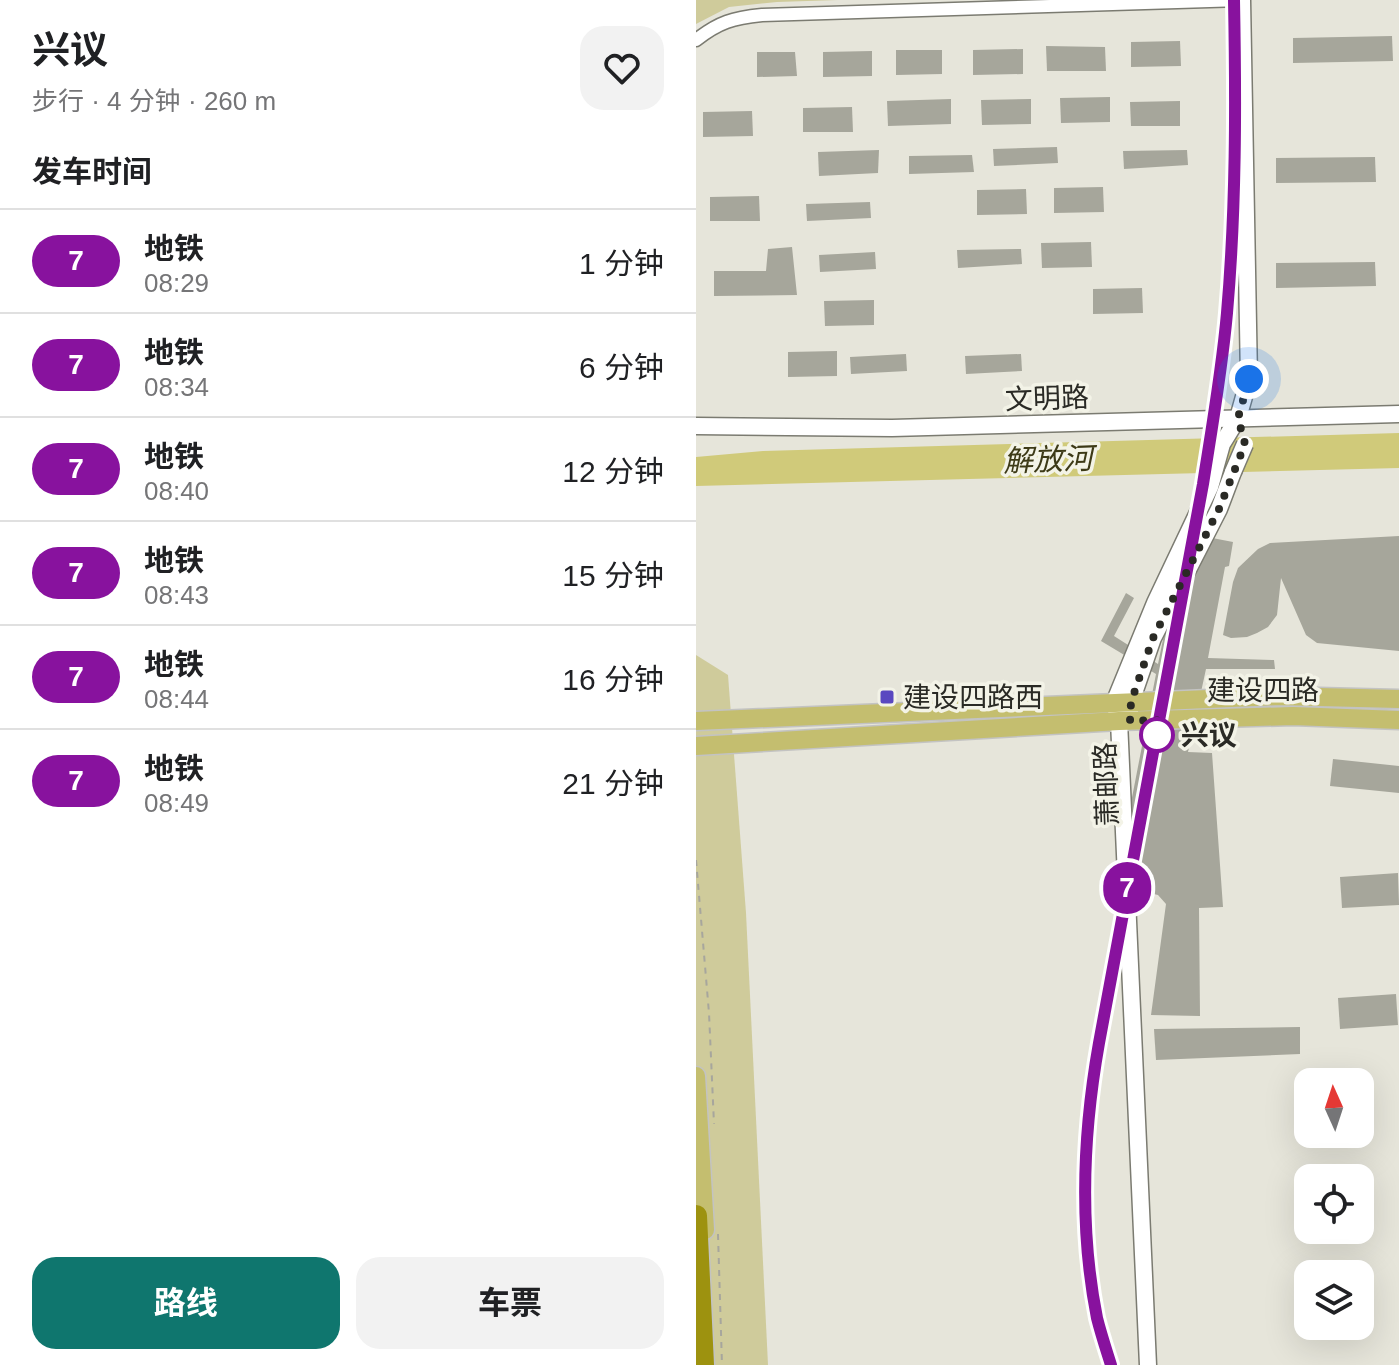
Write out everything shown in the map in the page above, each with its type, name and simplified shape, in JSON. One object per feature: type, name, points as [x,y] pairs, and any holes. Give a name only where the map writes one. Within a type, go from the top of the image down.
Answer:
[{"type":"highway","points":[[696,1216],[703,1365]]},
{"type":"main road","name":"建设四路","points":[[696,746],[1123,712],[1279,696],[1399,699]]},
{"type":"main road","name":"建设四路","points":[[696,721],[1123,712],[1399,720]]},
{"type":"main road","points":[[696,1076],[713,1365]]},
{"type":"street","points":[[696,40],[711,28],[735,18],[762,15],[1242,0],[1249,379],[1238,418],[1222,444],[1210,487],[1155,603],[1123,712],[1129,949],[1148,1365]]},
{"type":"street","name":"文明路","points":[[696,426],[892,428],[1399,414]]},
{"type":"street","name":"萧邮路","points":[[1157,1365],[1123,712],[1153,638],[1219,509],[1245,444],[1238,418]]},
{"type":"shaded area","points":[[696,0],[838,0],[729,7],[696,24]]},
{"type":"shaded area","points":[[696,655],[728,675],[746,913],[768,1365],[696,1365]]},
{"type":"water","name":"解放河","points":[[1399,433],[1399,468],[696,486],[696,457],[763,451]]},
{"type":"building","points":[[1392,36],[1393,61],[1293,63],[1293,38]]},
{"type":"building","points":[[1180,41],[1181,66],[1131,67],[1131,42]]},
{"type":"building","points":[[1046,46],[1105,47],[1106,71],[1047,71]]},
{"type":"building","points":[[1023,49],[1023,74],[973,75],[973,50]]},
{"type":"building","points":[[896,50],[942,50],[942,74],[896,75]]},
{"type":"building","points":[[872,51],[872,76],[823,77],[823,52]]},
{"type":"building","points":[[757,52],[795,52],[797,76],[757,77]]},
{"type":"building","points":[[1110,97],[1110,122],[1061,123],[1060,98]]},
{"type":"building","points":[[951,99],[951,124],[888,126],[887,101]]},
{"type":"building","points":[[1031,99],[1031,124],[982,125],[981,100]]},
{"type":"building","points":[[1180,101],[1180,126],[1131,126],[1130,102]]},
{"type":"building","points":[[852,107],[853,132],[803,132],[803,108]]},
{"type":"building","points":[[752,111],[753,136],[703,137],[703,112]]},
{"type":"building","points":[[1057,147],[1058,163],[994,166],[993,149]]},
{"type":"building","points":[[879,150],[878,173],[819,176],[818,152]]},
{"type":"building","points":[[1187,150],[1188,165],[1124,169],[1123,151]]},
{"type":"building","points":[[972,155],[974,172],[909,174],[909,156]]},
{"type":"building","points":[[1375,157],[1376,182],[1276,183],[1276,158]]},
{"type":"building","points":[[1103,187],[1104,212],[1054,213],[1054,188]]},
{"type":"building","points":[[1026,189],[1027,214],[977,215],[977,190]]},
{"type":"building","points":[[759,196],[760,221],[710,221],[710,197]]},
{"type":"building","points":[[870,202],[871,218],[807,221],[806,204]]},
{"type":"building","points":[[1091,242],[1092,267],[1042,268],[1041,243]]},
{"type":"building","points":[[792,247],[797,295],[714,296],[714,271],[766,271],[768,249]]},
{"type":"building","points":[[1021,249],[1022,264],[958,268],[957,250]]},
{"type":"building","points":[[875,252],[876,269],[820,272],[819,255]]},
{"type":"building","points":[[1375,262],[1376,286],[1276,288],[1276,263]]},
{"type":"building","points":[[1142,288],[1143,313],[1093,314],[1093,289]]},
{"type":"building","points":[[874,300],[874,325],[825,326],[824,301]]},
{"type":"building","points":[[837,351],[837,376],[788,377],[788,352]]},
{"type":"building","points":[[906,354],[907,371],[851,374],[850,357]]},
{"type":"building","points":[[1021,354],[1022,371],[966,374],[965,356]]},
{"type":"building","name":"兴议","points":[[1181,532],[1233,542],[1229,566],[1225,567],[1208,658],[1274,660],[1275,669],[1206,669],[1188,752],[1212,753],[1223,907],[1199,908],[1200,1016],[1151,1015],[1166,904],[1158,895],[1115,885],[1156,674],[1101,641],[1126,593],[1134,598],[1114,636],[1158,664],[1179,561]]},
{"type":"building","points":[[1399,536],[1399,651],[1317,643],[1306,635],[1281,578],[1277,615],[1268,627],[1247,637],[1223,635],[1238,568],[1258,549],[1270,543]]},
{"type":"building","points":[[1333,759],[1399,766],[1399,793],[1330,786]]},
{"type":"building","points":[[1398,873],[1399,905],[1342,908],[1340,877]]},
{"type":"building","points":[[1396,994],[1398,1025],[1340,1029],[1338,998]]},
{"type":"building","points":[[1300,1027],[1300,1054],[1156,1060],[1154,1029]]},
{"type":"metro line","name":"7","points":[[1111,1365],[1098,1319],[1088,1258],[1086,1164],[1089,1110],[1094,1067],[1217,396],[1233,232],[1236,138],[1234,0]]},
{"type":"place","name":"建设四路西","points":[[887,697]]},
{"type":"place","name":"兴议","points":[[1157,735]]},
{"type":"route","points":[[1157,735],[1157,720],[1130,721],[1131,702],[1153,638],[1219,509],[1245,444],[1238,418],[1249,379]]}]
